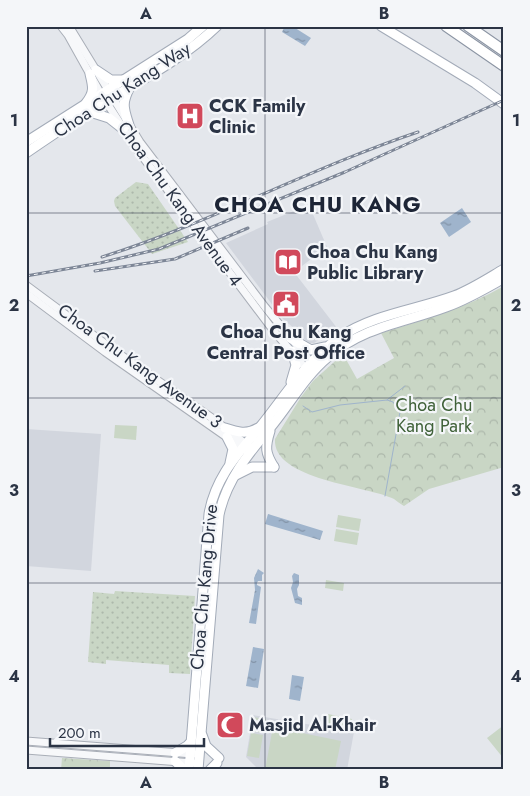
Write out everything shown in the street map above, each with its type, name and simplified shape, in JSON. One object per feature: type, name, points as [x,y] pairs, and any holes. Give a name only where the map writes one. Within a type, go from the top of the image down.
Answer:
[{"type":"highway","points":[[446,26],[504,66]]},
{"type":"highway","points":[[468,26],[504,51]]},
{"type":"main road","name":"Choa Chu Kang Way","points":[[127,84],[203,26]]},
{"type":"main road","name":"Choa Chu Kang Way","points":[[26,142],[190,48],[217,26]]},
{"type":"main road","points":[[381,26],[475,83],[504,104]]},
{"type":"main road","points":[[93,72],[110,80],[127,84],[124,102],[126,127],[87,108],[94,88],[93,72]]},
{"type":"main road","name":"Choa Chu Kang Way","points":[[26,153],[87,108]]},
{"type":"main road","name":"Choa Chu Kang Drive","points":[[248,448],[271,426],[311,368],[330,345],[340,337],[367,322],[453,296],[475,287],[504,269]]},
{"type":"main road","name":"Choa Chu Kang Drive","points":[[192,763],[191,742],[209,514],[211,500],[217,485],[232,471],[260,426],[289,387],[311,368],[345,344],[376,329],[447,307],[479,293],[504,278]]},
{"type":"main road","points":[[367,322],[373,324],[376,329]]},
{"type":"main road","points":[[290,338],[311,350],[330,345]]},
{"type":"main road","points":[[289,387],[296,365],[292,351]]},
{"type":"main road","points":[[225,428],[245,433],[253,432],[260,426]]},
{"type":"main road","points":[[227,437],[233,449],[232,471],[252,467],[274,467],[267,456],[266,448],[271,426]]},
{"type":"main road","name":"Choa Chu Kang Drive","points":[[192,763],[200,732],[219,515],[232,471]]},
{"type":"main road","points":[[200,732],[215,764]]},
{"type":"main road","points":[[191,742],[175,757],[192,763]]},
{"type":"street","name":"Choa Chu Kang Avenue 4","points":[[61,26],[93,72]]},
{"type":"street","name":"Choa Chu Kang Avenue 4","points":[[69,26],[93,72],[126,127],[201,236],[292,351],[311,368]]},
{"type":"street","name":"Choa Chu Kang Avenue 4","points":[[126,127],[196,214],[207,232],[290,338],[311,368]]},
{"type":"street","name":"Choa Chu Kang Avenue 3","points":[[26,285],[115,351],[225,428],[248,448]]},
{"type":"street","name":"Choa Chu Kang Avenue 3","points":[[26,293],[105,352],[227,437],[248,448]]},
{"type":"street","points":[[26,741],[175,757],[192,763]]},
{"type":"street","points":[[26,750],[175,757]]},
{"type":"shaded area","points":[[309,205],[327,247],[294,272],[337,328],[314,343],[309,343],[301,337],[283,319],[226,243],[268,224],[267,222]]},
{"type":"shaded area","points":[[26,429],[101,434],[91,571],[26,566]]},
{"type":"shaded area","points":[[253,715],[354,732],[347,770],[259,770],[246,757]]},
{"type":"green space","points":[[136,182],[148,184],[188,242],[152,254],[115,206],[115,198]]},
{"type":"green space","name":"Choa Chu Kang Park","points":[[504,286],[504,467],[429,489],[404,506],[382,494],[324,480],[305,473],[289,464],[278,453],[275,439],[301,397],[313,381],[343,354],[357,379],[394,358],[381,333],[475,301]]},
{"type":"green space","points":[[115,425],[137,426],[136,440],[114,438]]},
{"type":"green space","points":[[338,515],[361,519],[359,531],[336,527]]},
{"type":"green space","points":[[336,529],[359,533],[357,545],[334,541]]},
{"type":"green space","points":[[326,580],[344,583],[343,591],[325,588]]},
{"type":"green space","points":[[115,591],[195,596],[190,674],[169,673],[169,665],[106,660],[106,664],[88,662],[93,592],[114,594]]},
{"type":"green space","points":[[328,714],[352,719],[350,729],[326,725]]},
{"type":"green space","points":[[253,717],[266,719],[263,733],[250,731]]},
{"type":"green space","points":[[504,725],[504,759],[487,738]]},
{"type":"green space","points":[[273,727],[341,741],[335,770],[265,770]]},
{"type":"green space","points":[[251,733],[263,735],[259,758],[247,756]]},
{"type":"green space","points":[[62,758],[110,761],[110,770],[61,770]]},
{"type":"water","points":[[285,26],[292,26],[311,38],[305,46],[282,32]]},
{"type":"water","points":[[462,208],[471,222],[449,237],[440,223]]},
{"type":"water","points":[[268,514],[323,531],[320,540],[265,524]]},
{"type":"water","points":[[258,569],[264,573],[262,581],[257,583],[261,587],[256,624],[249,623],[255,590],[254,578]]},
{"type":"water","points":[[294,573],[299,575],[297,589],[298,596],[302,598],[302,605],[295,603],[291,588]]},
{"type":"water","points":[[253,647],[264,649],[258,688],[246,686]]},
{"type":"water","points":[[292,675],[304,677],[300,701],[289,699]]},
{"type":"waterway","points":[[387,400],[405,386]]},
{"type":"waterway","points":[[303,406],[312,412],[340,405],[387,400],[393,402],[400,412],[385,496]]},
{"type":"railway","points":[[26,276],[100,263],[159,249],[345,172],[504,100]]},
{"type":"railway","points":[[102,257],[182,228],[378,146],[418,132]]},
{"type":"railway","points":[[95,271],[175,259],[248,228]]},
{"type":"place","name":"CCK Family Clinic","points":[[190,116]]},
{"type":"place","name":"Choa Chu Kang Public Library","points":[[288,262]]},
{"type":"place","name":"Choa Chu Kang Central Post Office","points":[[286,304]]},
{"type":"place","name":"Masjid Al-Khair","points":[[230,725]]},
{"type":"district","name":"CHOA CHU KANG","points":[[318,204]]}]
